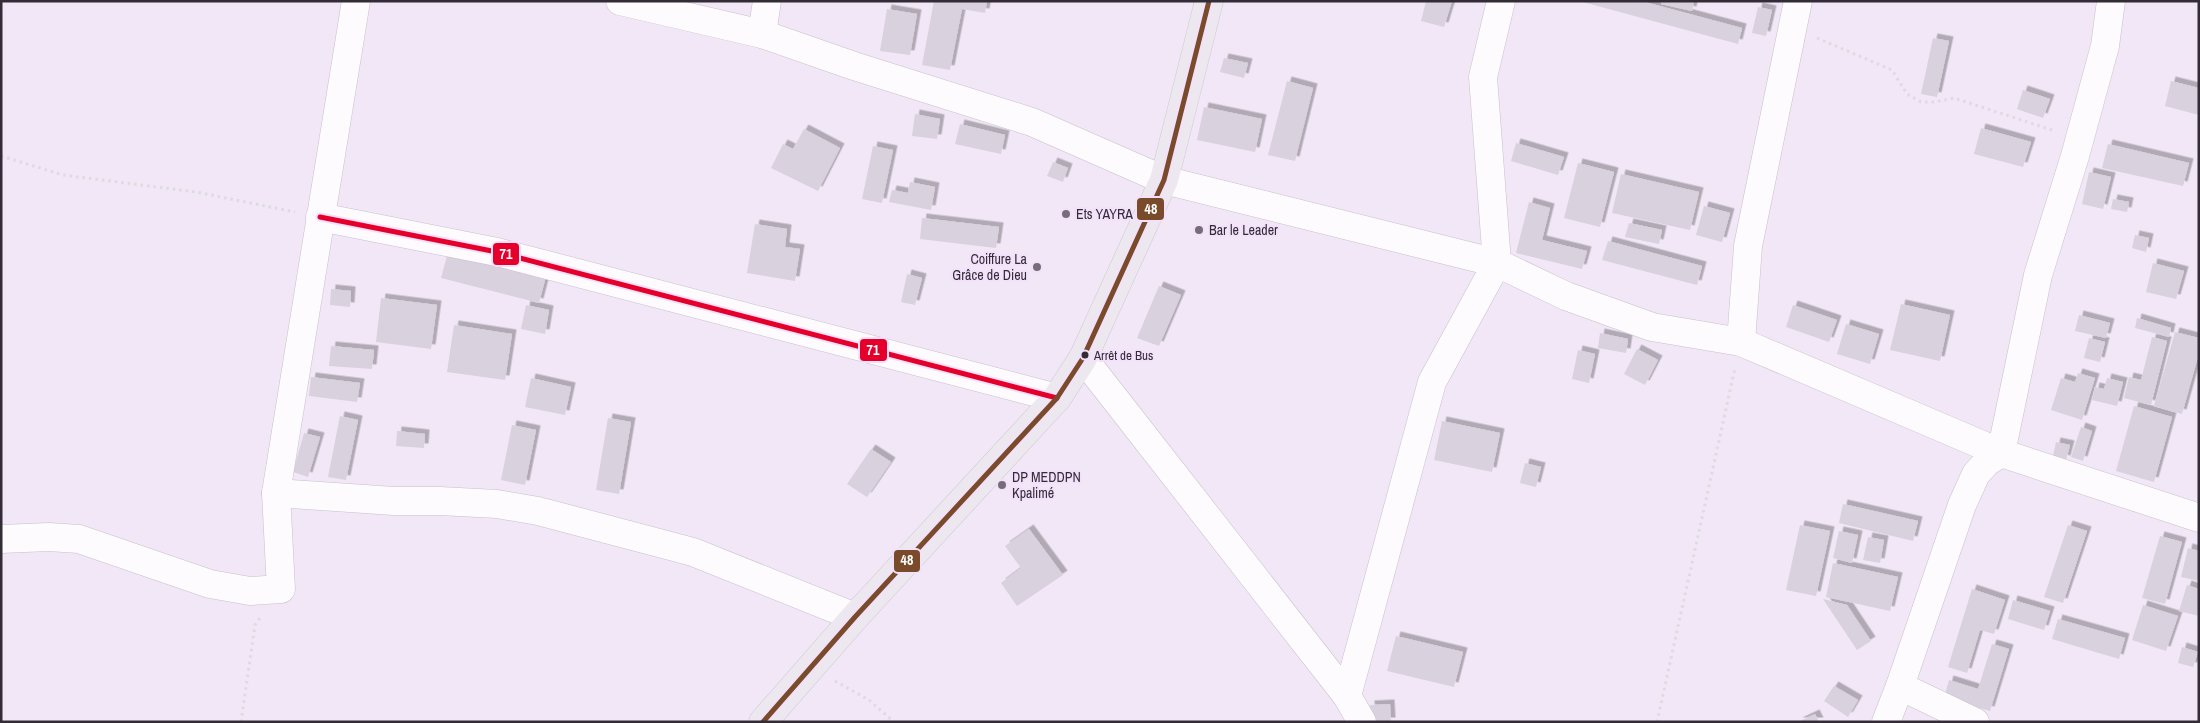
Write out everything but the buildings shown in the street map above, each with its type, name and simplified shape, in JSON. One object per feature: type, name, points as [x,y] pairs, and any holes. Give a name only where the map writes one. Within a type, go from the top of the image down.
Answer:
[{"type":"main road","points":[[763,722],[855,617],[1057,398],[1084,358],[1164,180],[1209,1]]},
{"type":"street","points":[[1,540],[49,537],[79,539],[210,584],[250,591],[281,589],[276,493],[356,1]]},
{"type":"street","points":[[620,1],[762,34],[854,66],[1032,122],[1164,180],[1496,263],[1566,296],[1652,327],[1741,342],[2001,453],[2199,518]]},
{"type":"street","points":[[762,34],[768,1]]},
{"type":"street","points":[[1347,696],[1432,382],[1496,263],[1483,77],[1501,1]]},
{"type":"street","points":[[1741,342],[1748,246],[1798,1]]},
{"type":"street","points":[[1886,722],[1962,505],[1976,474],[1987,462],[2001,453],[2038,275],[2105,46],[2111,1]]},
{"type":"street","points":[[320,217],[497,252],[1057,398]]},
{"type":"street","points":[[1084,358],[1347,696],[1362,722]]},
{"type":"street","points":[[276,493],[394,501],[497,504],[538,511],[694,552],[855,617]]},
{"type":"street","points":[[1900,686],[1975,722]]},
{"type":"path","points":[[1793,28],[1892,70],[1906,94],[1921,102],[1935,102],[1954,98],[2079,139]]},
{"type":"path","points":[[1,156],[63,175],[196,192],[320,217]]},
{"type":"path","points":[[1657,722],[1741,342]]},
{"type":"path","points":[[240,722],[255,625],[281,589]]},
{"type":"path","points":[[810,667],[869,700],[894,722]]},
{"type":"transit line","name":"48","points":[[763,722],[855,617],[1057,398],[1083,358],[1164,180],[1209,1]]},
{"type":"transit line","name":"71","points":[[320,217],[497,252],[1057,398]]},
{"type":"place","name":"Ets YAYRA","points":[[1066,214]]},
{"type":"place","name":"Bar le Leader","points":[[1199,230]]},
{"type":"place","name":"Coiffure La Grâce de Dieu","points":[[1037,267]]},
{"type":"place","name":"Arrêt de Bus","points":[[1085,355]]},
{"type":"place","name":"DP MEDDPN Kpalimé","points":[[1002,485]]}]
